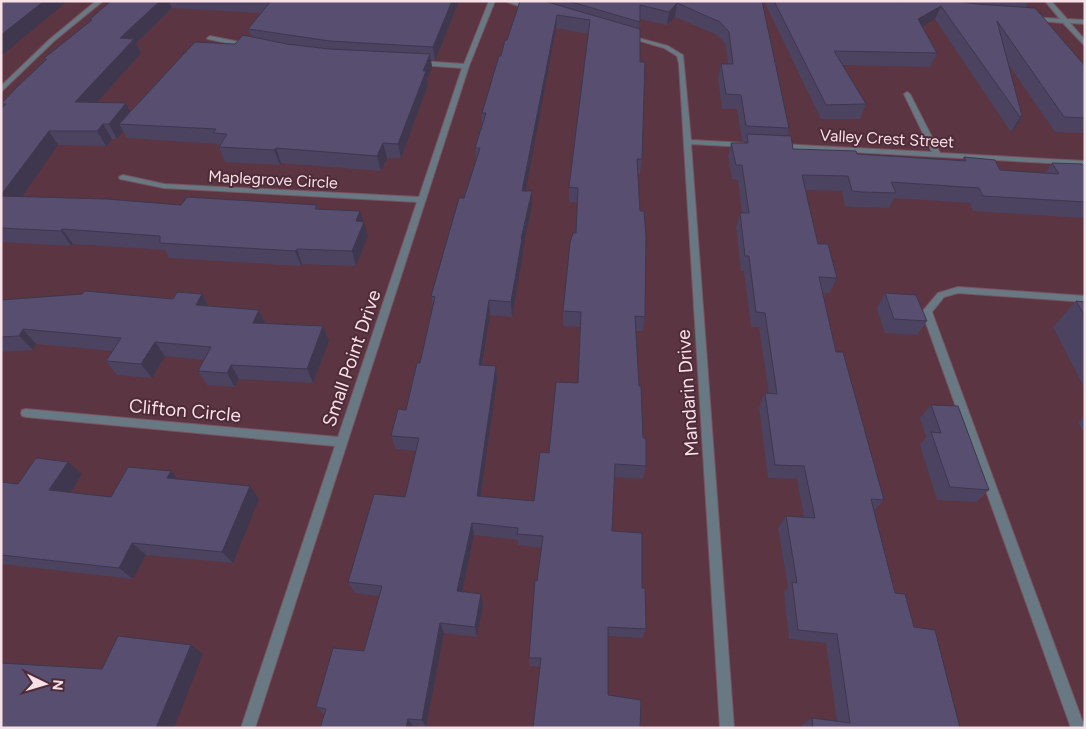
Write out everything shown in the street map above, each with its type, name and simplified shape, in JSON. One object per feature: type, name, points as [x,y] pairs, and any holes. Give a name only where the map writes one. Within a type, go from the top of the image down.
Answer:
[{"type":"street","points":[[1,90],[52,40],[100,1]]},
{"type":"street","name":"Small Point Drive","points":[[248,728],[340,442],[423,200],[466,66],[492,1]]},
{"type":"street","points":[[507,1],[535,9]]},
{"type":"street","points":[[1048,1],[1085,44]]},
{"type":"street","points":[[1027,18],[1085,22]]},
{"type":"street","name":"Mandarin Drive","points":[[619,34],[666,47],[680,56],[688,142],[727,728]]},
{"type":"street","points":[[210,38],[255,47]]},
{"type":"street","points":[[409,63],[466,66]]},
{"type":"street","points":[[907,94],[937,155]]},
{"type":"street","points":[[688,142],[758,145]]},
{"type":"street","name":"Valley Crest Street","points":[[768,146],[1085,163]]},
{"type":"street","name":"Maplegrove Circle","points":[[123,176],[164,186],[423,200]]},
{"type":"street","points":[[1078,728],[927,312],[941,295],[958,290],[1085,299]]},
{"type":"street","name":"Clifton Circle","points":[[26,413],[340,442]]},
{"type":"building","points":[[1,1],[44,1],[1,35]]},
{"type":"building","points":[[111,1],[160,1],[120,38],[134,39],[75,102],[126,103],[109,124],[103,124],[97,131],[49,131],[1,195],[1,109],[6,104],[1,104],[47,59],[43,59],[92,20],[90,19]]},
{"type":"building","points":[[271,1],[452,1],[433,47],[330,41],[248,29]]},
{"type":"building","points":[[520,1],[544,1],[640,29],[640,62],[645,62],[642,159],[637,159],[640,211],[644,211],[646,236],[645,317],[635,316],[643,438],[646,438],[646,466],[615,464],[612,531],[642,533],[642,588],[645,588],[646,629],[608,627],[608,695],[641,700],[640,728],[533,728],[541,658],[529,658],[535,580],[537,581],[543,536],[517,534],[518,528],[472,523],[457,591],[481,594],[475,627],[440,623],[422,720],[408,719],[406,728],[320,728],[326,709],[316,707],[333,648],[364,651],[382,586],[348,582],[374,494],[405,497],[419,438],[391,436],[398,409],[406,410],[417,363],[420,363],[435,297],[431,296],[459,198],[464,198],[480,148],[475,148],[486,113],[482,113],[499,56],[501,56],[505,40],[507,40]],"holes":[[[557,15],[590,20],[569,187],[578,188],[576,233],[573,233],[570,243],[563,311],[581,312],[578,383],[556,382],[549,453],[540,452],[534,501],[477,496],[496,366],[479,365],[489,300],[511,302],[521,239],[532,191],[522,191]]]},
{"type":"building","points":[[568,1],[762,1],[789,128],[746,126],[741,95],[726,94],[721,64],[733,64],[729,32],[720,22],[677,3],[669,12],[640,5],[640,22]]},
{"type":"building","points":[[774,1],[956,1],[1035,8],[1085,66],[1085,118],[1064,117],[997,21],[1022,116],[1020,117],[941,6],[918,19],[937,53],[834,51],[866,104],[826,105]]},
{"type":"building","points":[[243,35],[287,44],[329,49],[430,54],[423,71],[426,71],[398,144],[383,143],[377,156],[276,148],[274,150],[219,147],[227,134],[213,133],[216,129],[119,124],[195,42],[235,44]]},
{"type":"building","points":[[747,134],[791,136],[793,149],[856,151],[857,154],[966,161],[964,157],[995,160],[1000,170],[1059,174],[1052,163],[1082,164],[1085,167],[1085,202],[983,196],[979,188],[891,182],[896,193],[862,192],[852,191],[848,176],[802,175],[818,244],[828,244],[837,278],[819,277],[836,352],[843,352],[884,500],[871,499],[895,593],[905,594],[914,627],[935,630],[960,728],[813,728],[812,718],[850,723],[837,634],[798,630],[792,582],[797,583],[786,516],[815,518],[804,466],[775,465],[765,393],[777,394],[765,313],[756,312],[749,256],[745,256],[740,213],[749,213],[742,165],[736,165],[731,143],[748,143]]},
{"type":"building","points":[[1,196],[106,199],[181,205],[187,197],[317,205],[315,209],[360,211],[356,221],[364,222],[352,251],[297,249],[295,251],[160,243],[160,236],[62,229],[61,231],[1,228]]},
{"type":"building","points":[[85,291],[173,299],[177,292],[202,294],[196,305],[259,310],[253,323],[323,326],[307,369],[231,365],[227,373],[198,371],[211,347],[155,342],[141,364],[106,361],[121,338],[23,329],[19,336],[1,337],[1,300],[82,294]]},
{"type":"building","points":[[885,293],[916,295],[927,321],[894,319]]},
{"type":"building","points":[[1076,301],[1085,302],[1085,316]]},
{"type":"building","points":[[931,405],[958,406],[989,490],[950,487],[931,432],[941,433]]},
{"type":"building","points":[[36,458],[68,462],[49,490],[111,497],[128,467],[171,471],[167,478],[250,486],[222,552],[132,543],[119,568],[1,555],[1,482],[18,484]]},
{"type":"building","points":[[118,636],[191,645],[156,728],[1,728],[1,663],[102,669]]}]
